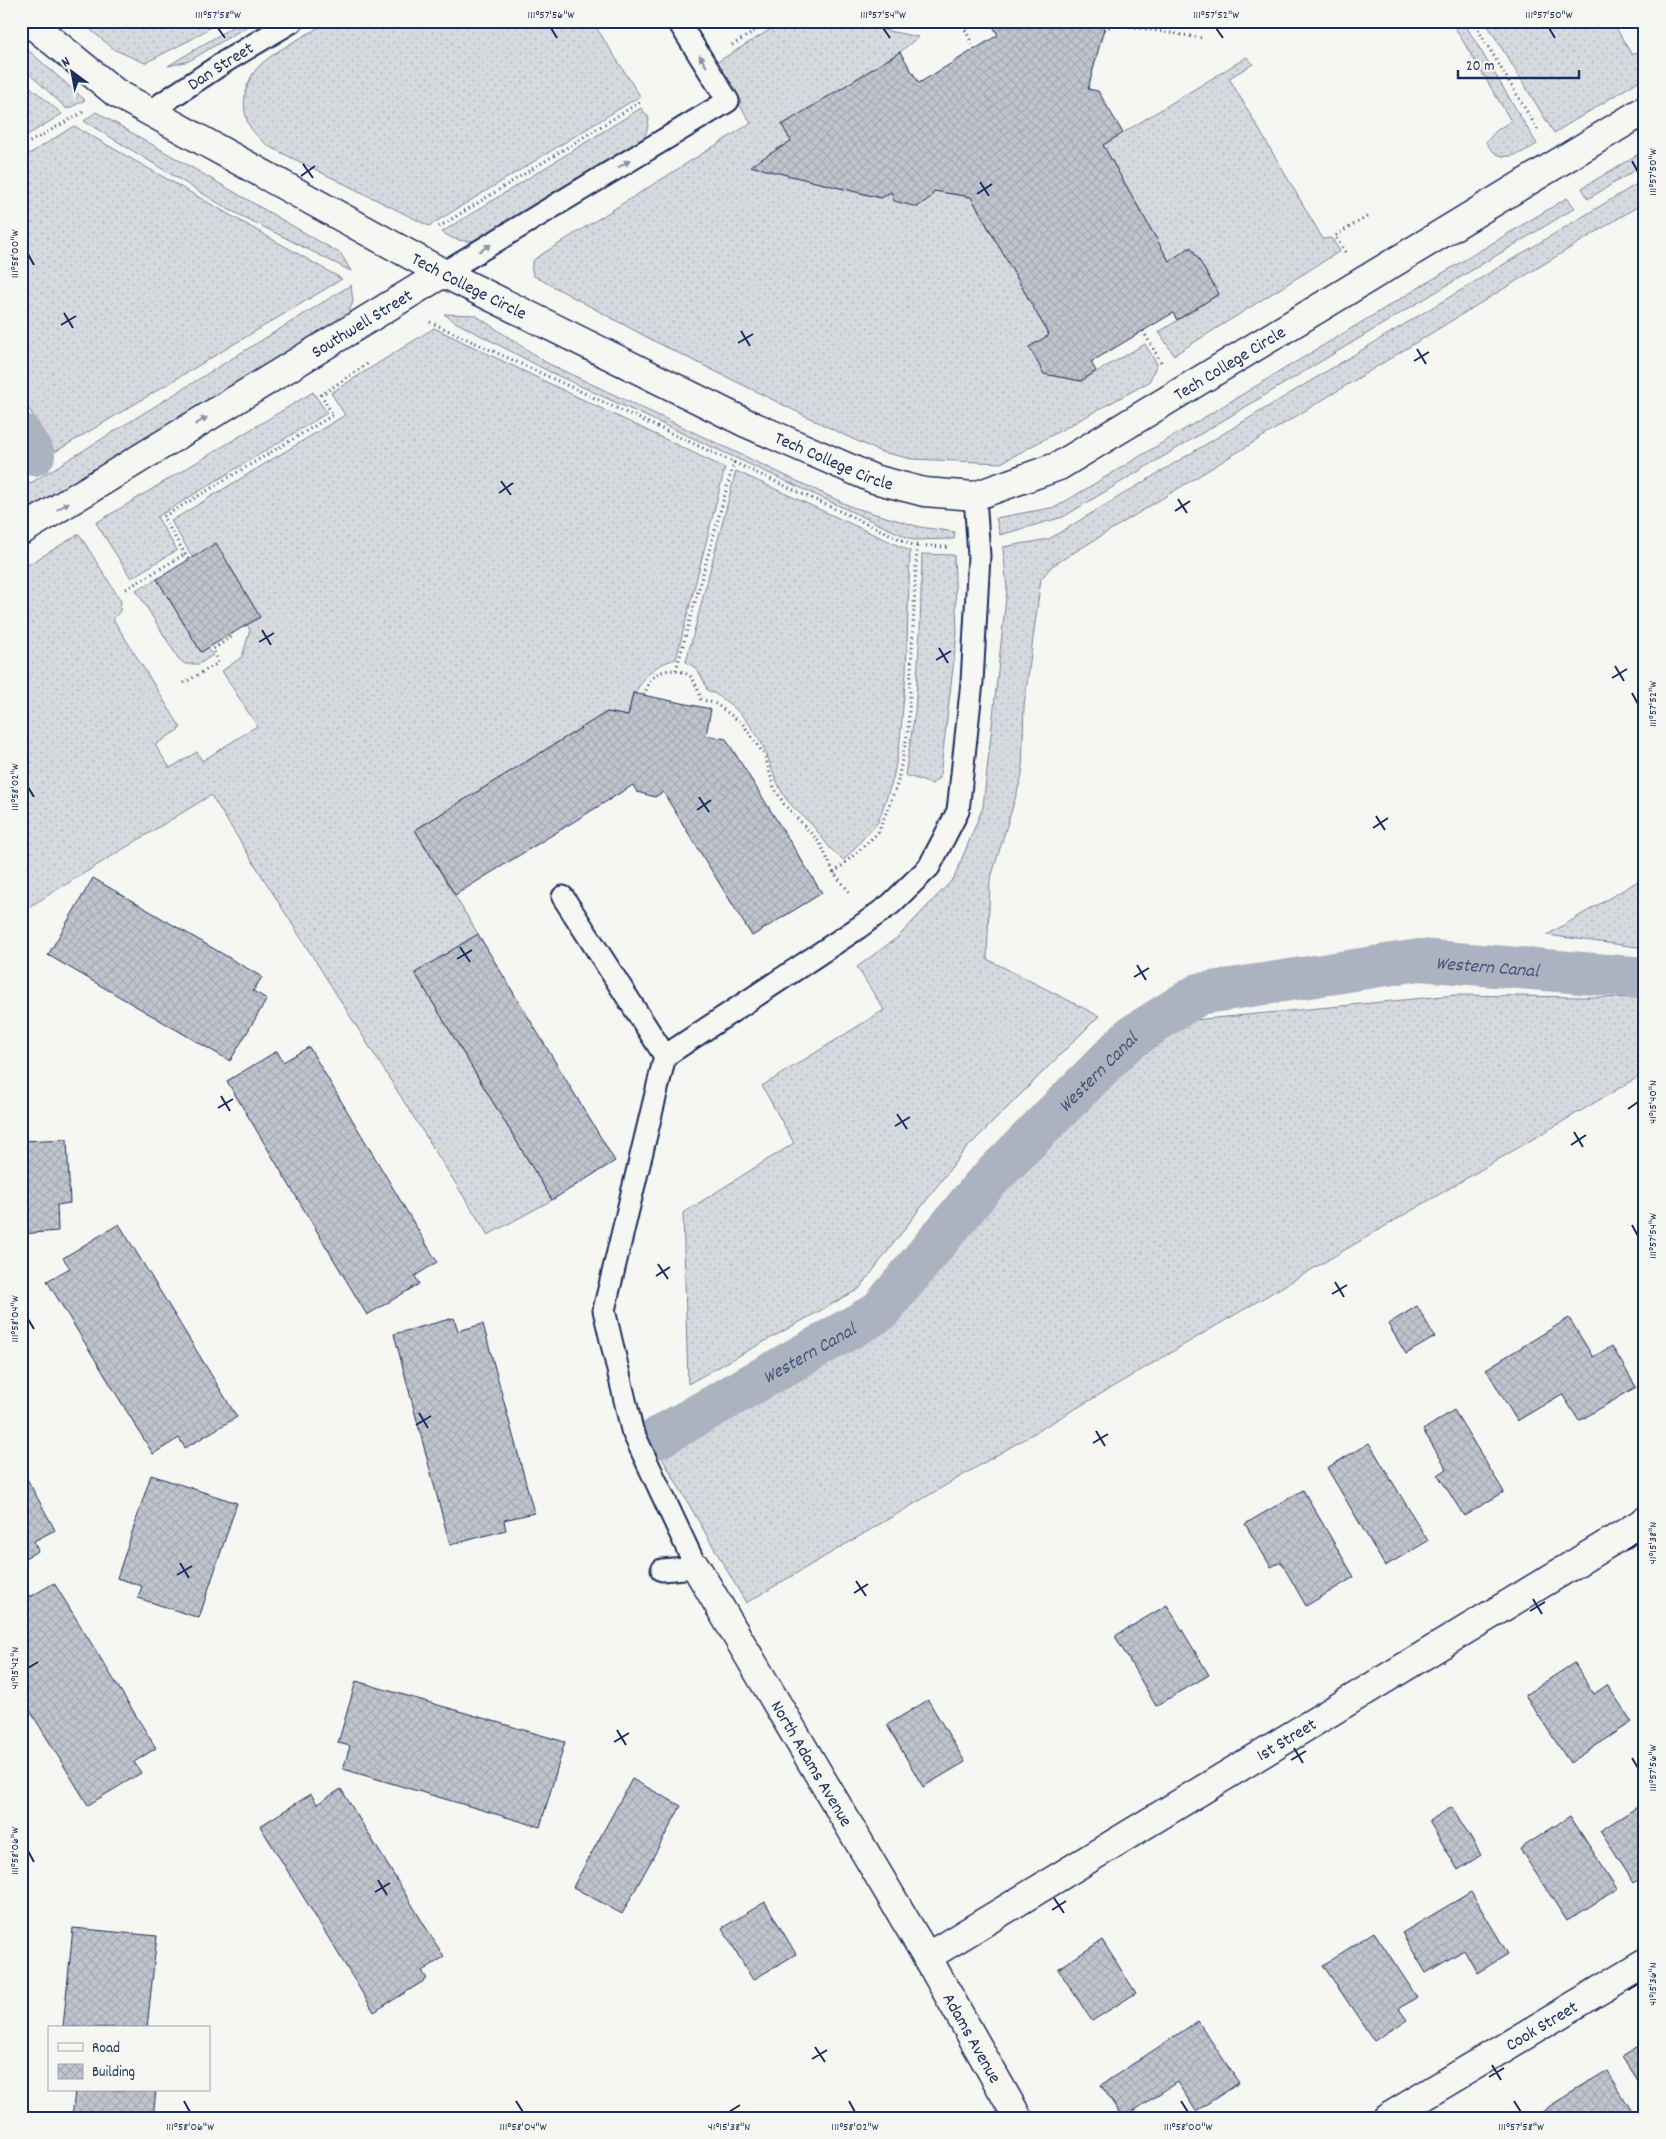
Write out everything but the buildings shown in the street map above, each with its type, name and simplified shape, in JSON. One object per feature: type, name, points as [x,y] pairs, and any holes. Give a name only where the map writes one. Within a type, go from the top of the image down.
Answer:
[{"type":"street","name":"Tech College Circle","points":[[28,21],[116,93],[443,273],[746,423],[874,479],[924,492],[975,496],[1059,466],[1645,110]]},
{"type":"street","name":"Southwell Street","points":[[21,532],[443,273]]},
{"type":"street","name":"1st Street","points":[[927,1957],[1645,1521]]},
{"type":"street","name":"North Adams Avenue","points":[[696,1568],[927,1957]]},
{"type":"street","name":"Adams Avenue","points":[[927,1957],[1018,2118]]},
{"type":"street","name":"Cook Street","points":[[1387,2118],[1645,1963]]},
{"type":"lane","name":"Dan Street","points":[[149,112],[293,21]]},
{"type":"lane","name":"Southwell Street","points":[[443,273],[728,101],[678,21]]},
{"type":"lane","points":[[662,1570],[696,1568],[632,1430],[604,1310],[665,1056],[858,928],[891,904],[929,867],[958,812],[972,682],[979,556],[975,496]]},
{"type":"lane","points":[[563,897],[665,1056]]},
{"type":"path","points":[[730,46],[772,21]]},
{"type":"path","points":[[961,21],[975,50]]},
{"type":"path","points":[[1104,30],[1119,21]]},
{"type":"path","points":[[1472,21],[1542,137]]},
{"type":"path","points":[[1115,23],[1202,38]]},
{"type":"path","points":[[439,227],[640,102]]},
{"type":"path","points":[[21,147],[90,108]]},
{"type":"path","points":[[422,327],[430,322],[912,546],[954,547]]},
{"type":"path","points":[[188,559],[162,517],[333,415],[321,395],[375,358]]},
{"type":"path","points":[[676,670],[734,462]]},
{"type":"path","points":[[644,695],[651,680],[661,672],[676,670],[691,677],[701,699],[716,704],[730,712],[743,724],[765,756],[774,787],[784,804],[820,843],[834,873],[878,833],[897,785],[908,731],[917,545]]},
{"type":"path","points":[[126,589],[185,554]]},
{"type":"path","points":[[184,683],[218,663],[213,648],[233,636],[232,634]]},
{"type":"shaded area","points":[[80,21],[220,21],[192,39],[145,63],[115,50]]},
{"type":"shaded area","points":[[242,21],[256,21],[189,61],[168,66]]},
{"type":"shaded area","points":[[329,21],[592,21],[640,96],[429,226],[268,146],[248,123],[244,106],[246,88],[259,66],[289,44]]},
{"type":"shaded area","points":[[784,21],[840,21],[918,37],[900,52],[782,125],[791,141],[751,166],[881,198],[891,192],[917,207],[931,197],[934,191],[971,197],[1049,335],[1029,347],[1044,374],[1081,381],[1145,344],[1157,364],[1149,382],[1001,463],[912,459],[881,452],[844,435],[654,341],[534,276],[532,267],[536,258],[751,123],[714,64]]},
{"type":"shaded area","points":[[1451,21],[1463,21],[1537,144],[1516,155],[1503,156],[1497,154],[1486,142],[1497,130],[1511,121]]},
{"type":"shaded area","points":[[1485,21],[1612,21],[1632,55],[1645,48],[1645,77],[1554,133]]},
{"type":"shaded area","points":[[21,44],[85,100],[67,109],[21,66]]},
{"type":"shaded area","points":[[1247,57],[1253,64],[1229,78],[1323,239],[1331,238],[1340,251],[1174,355],[1159,332],[1219,294],[1191,248],[1169,261],[1103,145]]},
{"type":"shaded area","points":[[21,79],[62,114],[21,139]]},
{"type":"shaded area","points":[[641,108],[649,118],[646,132],[641,140],[489,237],[465,241],[454,239],[442,232]]},
{"type":"shaded area","points":[[96,112],[341,254],[351,271],[228,209],[84,121]]},
{"type":"shaded area","points":[[74,126],[342,279],[55,452],[21,396],[21,159]]},
{"type":"shaded area","points":[[1645,150],[1645,164],[1588,199],[1582,188]]},
{"type":"shaded area","points":[[1645,179],[1645,202],[1052,566],[1041,579],[1024,706],[1022,776],[990,881],[987,959],[1099,1016],[963,1152],[859,1289],[688,1384],[683,1213],[794,1143],[762,1086],[884,1010],[857,967],[898,937],[954,878],[983,807],[1007,589],[1003,547],[1049,539]]},
{"type":"shaded area","points":[[1567,198],[1575,208],[1063,517],[1000,535],[996,518],[1056,507]]},
{"type":"shaded area","points":[[351,285],[353,302],[345,320],[21,521],[21,489]]},
{"type":"shaded area","points":[[444,314],[475,315],[547,363],[852,507],[920,527],[955,532],[954,539],[913,540],[550,372],[457,323]]},
{"type":"shaded area","points":[[434,328],[725,468],[676,659],[662,664],[647,675],[635,693],[633,693],[628,716],[607,712],[415,830],[478,934],[415,973],[552,1200],[488,1235],[211,795],[21,912],[21,569],[79,534],[121,601],[120,611],[113,619],[181,728],[155,745],[170,768],[197,752],[202,761],[257,726],[222,671],[242,657],[250,630],[247,625],[260,617],[216,544],[193,558],[171,521],[345,415],[331,393]]},
{"type":"shaded area","points":[[313,392],[327,413],[157,517],[177,550],[131,578],[96,523]]},
{"type":"shaded area","points":[[736,471],[910,551],[906,673],[900,741],[893,779],[878,822],[844,860],[830,848],[813,826],[785,797],[759,738],[747,721],[724,699],[707,690],[699,673],[686,662]]},
{"type":"shaded area","points":[[922,554],[954,555],[957,634],[940,777],[932,784],[905,775],[915,712]]},
{"type":"shaded area","points":[[157,579],[201,652],[207,648],[213,655],[199,664],[185,664],[178,658],[136,590]]},
{"type":"shaded area","points":[[1645,877],[1645,948],[1547,935]]},
{"type":"shaded area","points":[[1455,995],[1645,998],[1645,1073],[746,1603],[662,1458],[880,1326],[992,1200],[1098,1086],[1194,1020]]},
{"type":"waterway","name":"Western Canal","points":[[21,434],[34,455]]},
{"type":"waterway","name":"Western Canal","points":[[659,1437],[879,1312],[984,1185],[1132,1036],[1199,994],[1419,960],[1645,978]]}]
